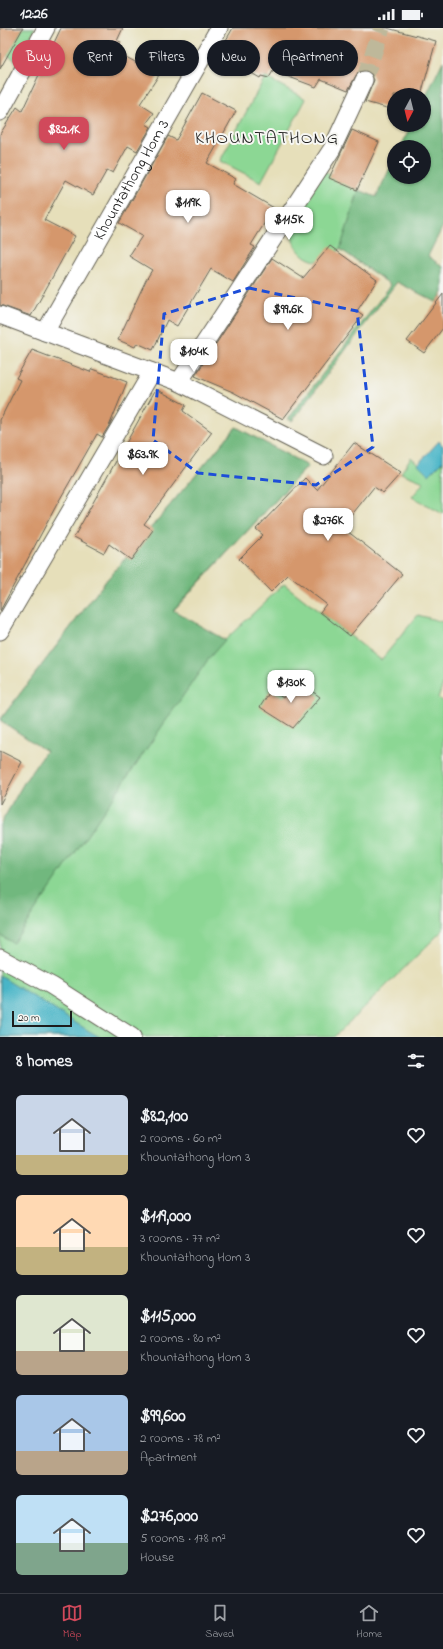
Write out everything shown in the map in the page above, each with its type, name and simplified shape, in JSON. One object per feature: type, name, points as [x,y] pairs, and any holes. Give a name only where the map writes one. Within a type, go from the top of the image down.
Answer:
[{"type":"street","points":[[0,112],[46,28]]},
{"type":"street","name":"Khountathong Hom 3","points":[[45,332],[219,28]]},
{"type":"street","points":[[179,382],[332,149],[364,80]]},
{"type":"street","points":[[0,315],[179,382],[324,456]]},
{"type":"street","points":[[0,631],[152,372]]},
{"type":"street","points":[[0,958],[52,986],[132,1037]]},
{"type":"highlighted area","points":[[249,288],[357,311],[373,447],[316,485],[198,473],[153,440],[164,314]]},
{"type":"green space","points":[[23,28],[35,28],[29,40],[16,40]]},
{"type":"green space","points":[[12,47],[12,58],[7,55]]},
{"type":"green space","points":[[443,61],[443,226],[428,256],[443,267],[443,293],[436,302],[397,282],[292,421],[288,419],[391,285],[340,249],[359,190],[376,197],[387,174],[387,184],[431,184],[431,140],[404,140],[408,132],[431,132],[430,88]]},
{"type":"green space","points":[[265,77],[306,99],[261,182],[220,161]]},
{"type":"green space","points":[[324,171],[359,190],[339,250],[331,257],[322,261],[314,261],[299,251],[294,243],[291,234],[291,223]]},
{"type":"green space","points":[[236,427],[308,466],[173,611],[225,640],[284,584],[381,660],[418,615],[443,622],[443,684],[438,698],[443,702],[443,930],[334,1037],[0,1037],[0,825],[25,781],[46,751],[0,720],[105,582]]},
{"type":"green space","points":[[236,427],[308,466],[173,610],[225,640],[209,658],[13,943],[0,935],[0,825],[25,781],[46,751],[0,720],[105,582]]},
{"type":"green space","points":[[411,457],[429,474],[443,461],[443,514],[412,497],[424,482],[401,473]]},
{"type":"water","points":[[439,441],[443,446],[443,461],[429,475],[418,464]]},
{"type":"water","points":[[0,976],[89,1031],[100,1037],[0,1037]]},
{"type":"building","points":[[0,28],[23,28],[16,40],[12,40],[12,48],[0,69]]},
{"type":"building","points":[[61,28],[123,28],[117,40],[73,40],[73,76],[127,76],[127,58],[135,62],[135,76],[158,76],[140,104],[154,113],[146,124],[151,127],[137,151],[128,146],[113,173],[107,170],[93,195],[66,180],[44,220],[75,236],[31,316],[0,305],[0,134],[17,107],[22,111],[38,76],[65,76],[65,40],[55,40]]},
{"type":"building","points":[[233,28],[387,28],[436,41],[423,88],[387,88],[387,108],[365,102],[374,80],[368,71],[363,70],[358,72],[358,40],[268,40],[268,76],[270,76],[269,78],[261,76],[260,78],[256,76],[260,76],[260,40],[226,40]]},
{"type":"building","points":[[286,76],[356,76],[348,90],[321,79],[316,87]]},
{"type":"building","points":[[202,93],[236,111],[207,163],[236,179],[233,184],[274,208],[251,245],[255,247],[233,282],[211,269],[177,326],[167,320],[153,350],[137,343],[135,347],[118,340],[152,270],[129,256],[142,236],[119,223],[168,136],[176,140]]},
{"type":"building","points":[[352,130],[379,142],[357,190],[329,178]]},
{"type":"building","points":[[330,246],[377,280],[357,311],[363,315],[283,419],[233,392],[195,376],[272,258],[303,278]]},
{"type":"building","points":[[443,294],[443,328],[424,353],[407,341]]},
{"type":"building","points":[[32,350],[90,372],[92,369],[127,382],[110,424],[102,437],[97,434],[56,506],[0,611],[0,420],[20,380],[16,378]]},
{"type":"building","points":[[156,389],[186,405],[183,411],[212,432],[144,524],[153,530],[131,560],[109,544],[104,553],[74,537]]},
{"type":"building","points":[[354,443],[401,473],[383,493],[374,487],[342,527],[402,574],[350,636],[320,612],[326,604],[288,575],[271,592],[239,559],[263,535],[256,529],[305,478],[317,490]]},
{"type":"building","points":[[297,680],[320,697],[293,728],[260,707],[271,690],[283,698]]},
{"type":"building","points":[[0,751],[22,762],[0,804]]},
{"type":"tunnel","points":[[364,80],[382,28]]},
{"type":"district","name":"KHOUNTATHONG","points":[[267,139]]}]
